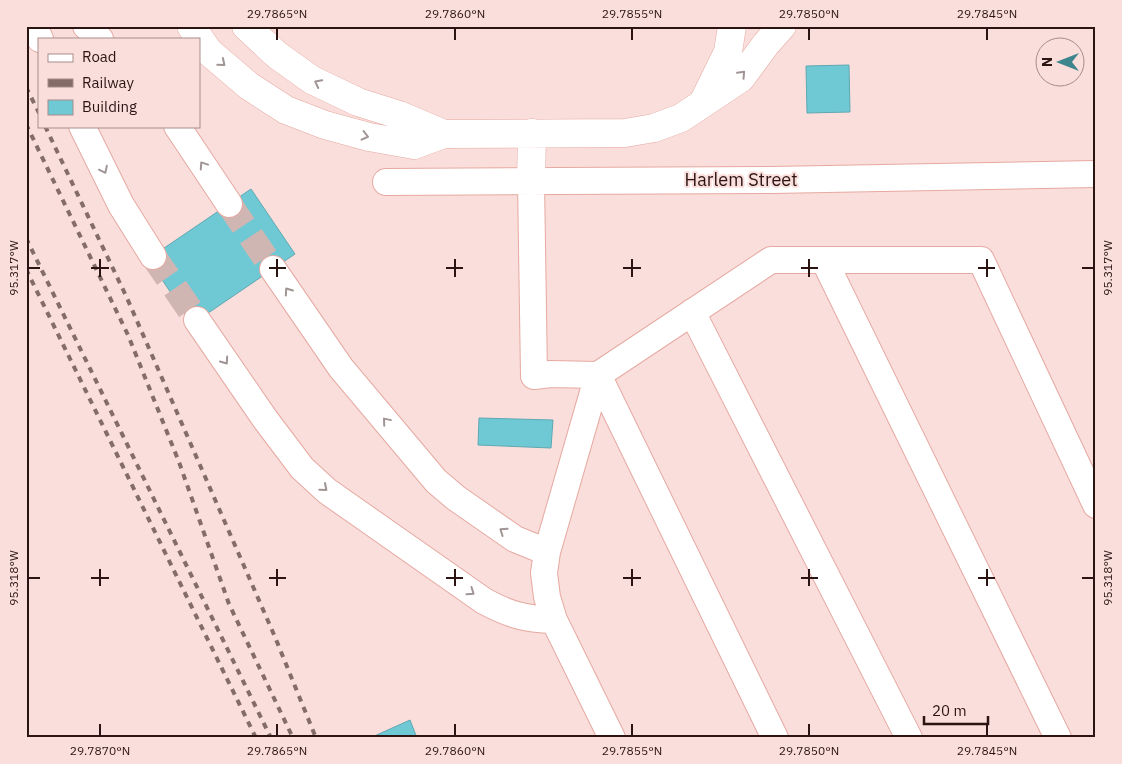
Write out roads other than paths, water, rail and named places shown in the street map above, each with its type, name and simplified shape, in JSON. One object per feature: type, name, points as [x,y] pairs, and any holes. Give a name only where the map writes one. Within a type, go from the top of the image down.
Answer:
[{"type":"main road","points":[[191,26],[199,38]]},
{"type":"main road","points":[[246,26],[277,55],[312,80],[358,102],[399,115],[444,134]]},
{"type":"main road","points":[[703,103],[728,52],[732,26]]},
{"type":"main road","points":[[200,39],[209,52],[249,86],[286,110],[334,128],[369,137],[414,145],[444,134],[625,133],[654,128],[681,118],[740,78],[782,26]]},
{"type":"main road","points":[[531,181],[532,133]]},
{"type":"street","points":[[34,26],[40,38]]},
{"type":"street","points":[[86,26],[99,38]]},
{"type":"street","points":[[83,128],[121,205],[153,256]]},
{"type":"street","points":[[178,128],[229,204]]},
{"type":"street","name":"Harlem Street","points":[[386,182],[762,180],[1096,174]]},
{"type":"street","points":[[531,181],[534,376],[551,374],[598,375],[771,260],[981,260],[1096,505]]},
{"type":"street","points":[[824,260],[1058,738]]},
{"type":"street","points":[[273,269],[341,368],[436,481],[456,498],[515,539],[547,552]]},
{"type":"street","points":[[692,312],[910,738]]},
{"type":"street","points":[[197,320],[265,419],[302,468],[327,491],[484,601],[504,612],[528,619],[554,620]]},
{"type":"street","points":[[598,375],[547,552],[544,574],[546,597],[554,620],[612,738]]},
{"type":"street","points":[[598,375],[775,738]]},
{"type":"tunnel","points":[[229,204],[273,269]]},
{"type":"tunnel","points":[[153,256],[197,320]]},
{"type":"railway","points":[[26,87],[38,111]]},
{"type":"railway","points":[[26,124],[128,335],[179,462],[229,604],[293,738]]},
{"type":"railway","points":[[46,128],[127,298],[275,637],[316,738]]},
{"type":"railway","points":[[26,238],[271,738]]},
{"type":"railway","points":[[26,269],[256,738]]}]
